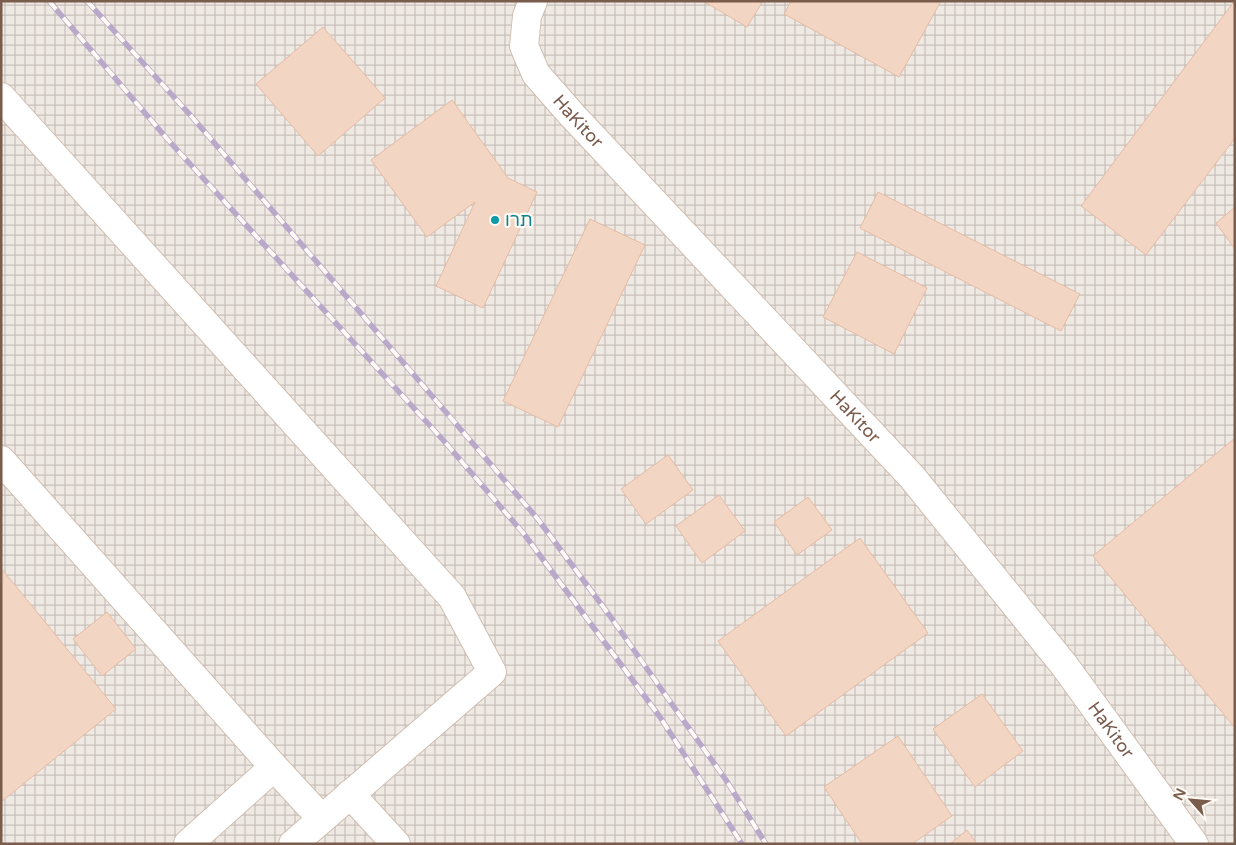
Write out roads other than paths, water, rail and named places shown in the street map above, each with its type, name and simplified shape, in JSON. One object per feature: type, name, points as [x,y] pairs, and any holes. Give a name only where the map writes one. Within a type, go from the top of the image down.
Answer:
[{"type":"street","name":"HaKitor","points":[[533,1],[527,16],[524,46],[536,74],[572,115],[912,477],[1064,665],[1194,844]]},
{"type":"street","points":[[1,97],[452,597],[492,672],[293,844]]},
{"type":"street","points":[[1,460],[322,819]]},
{"type":"street","points":[[188,844],[274,767]]},
{"type":"street","points":[[350,794],[396,844]]},
{"type":"railway","points":[[49,1],[169,141],[444,441],[524,534],[660,717],[742,844]]},
{"type":"railway","points":[[87,1],[192,117],[537,518],[610,616],[726,780],[766,844]]},
{"type":"place","name":"תרו","points":[[495,220]]}]
